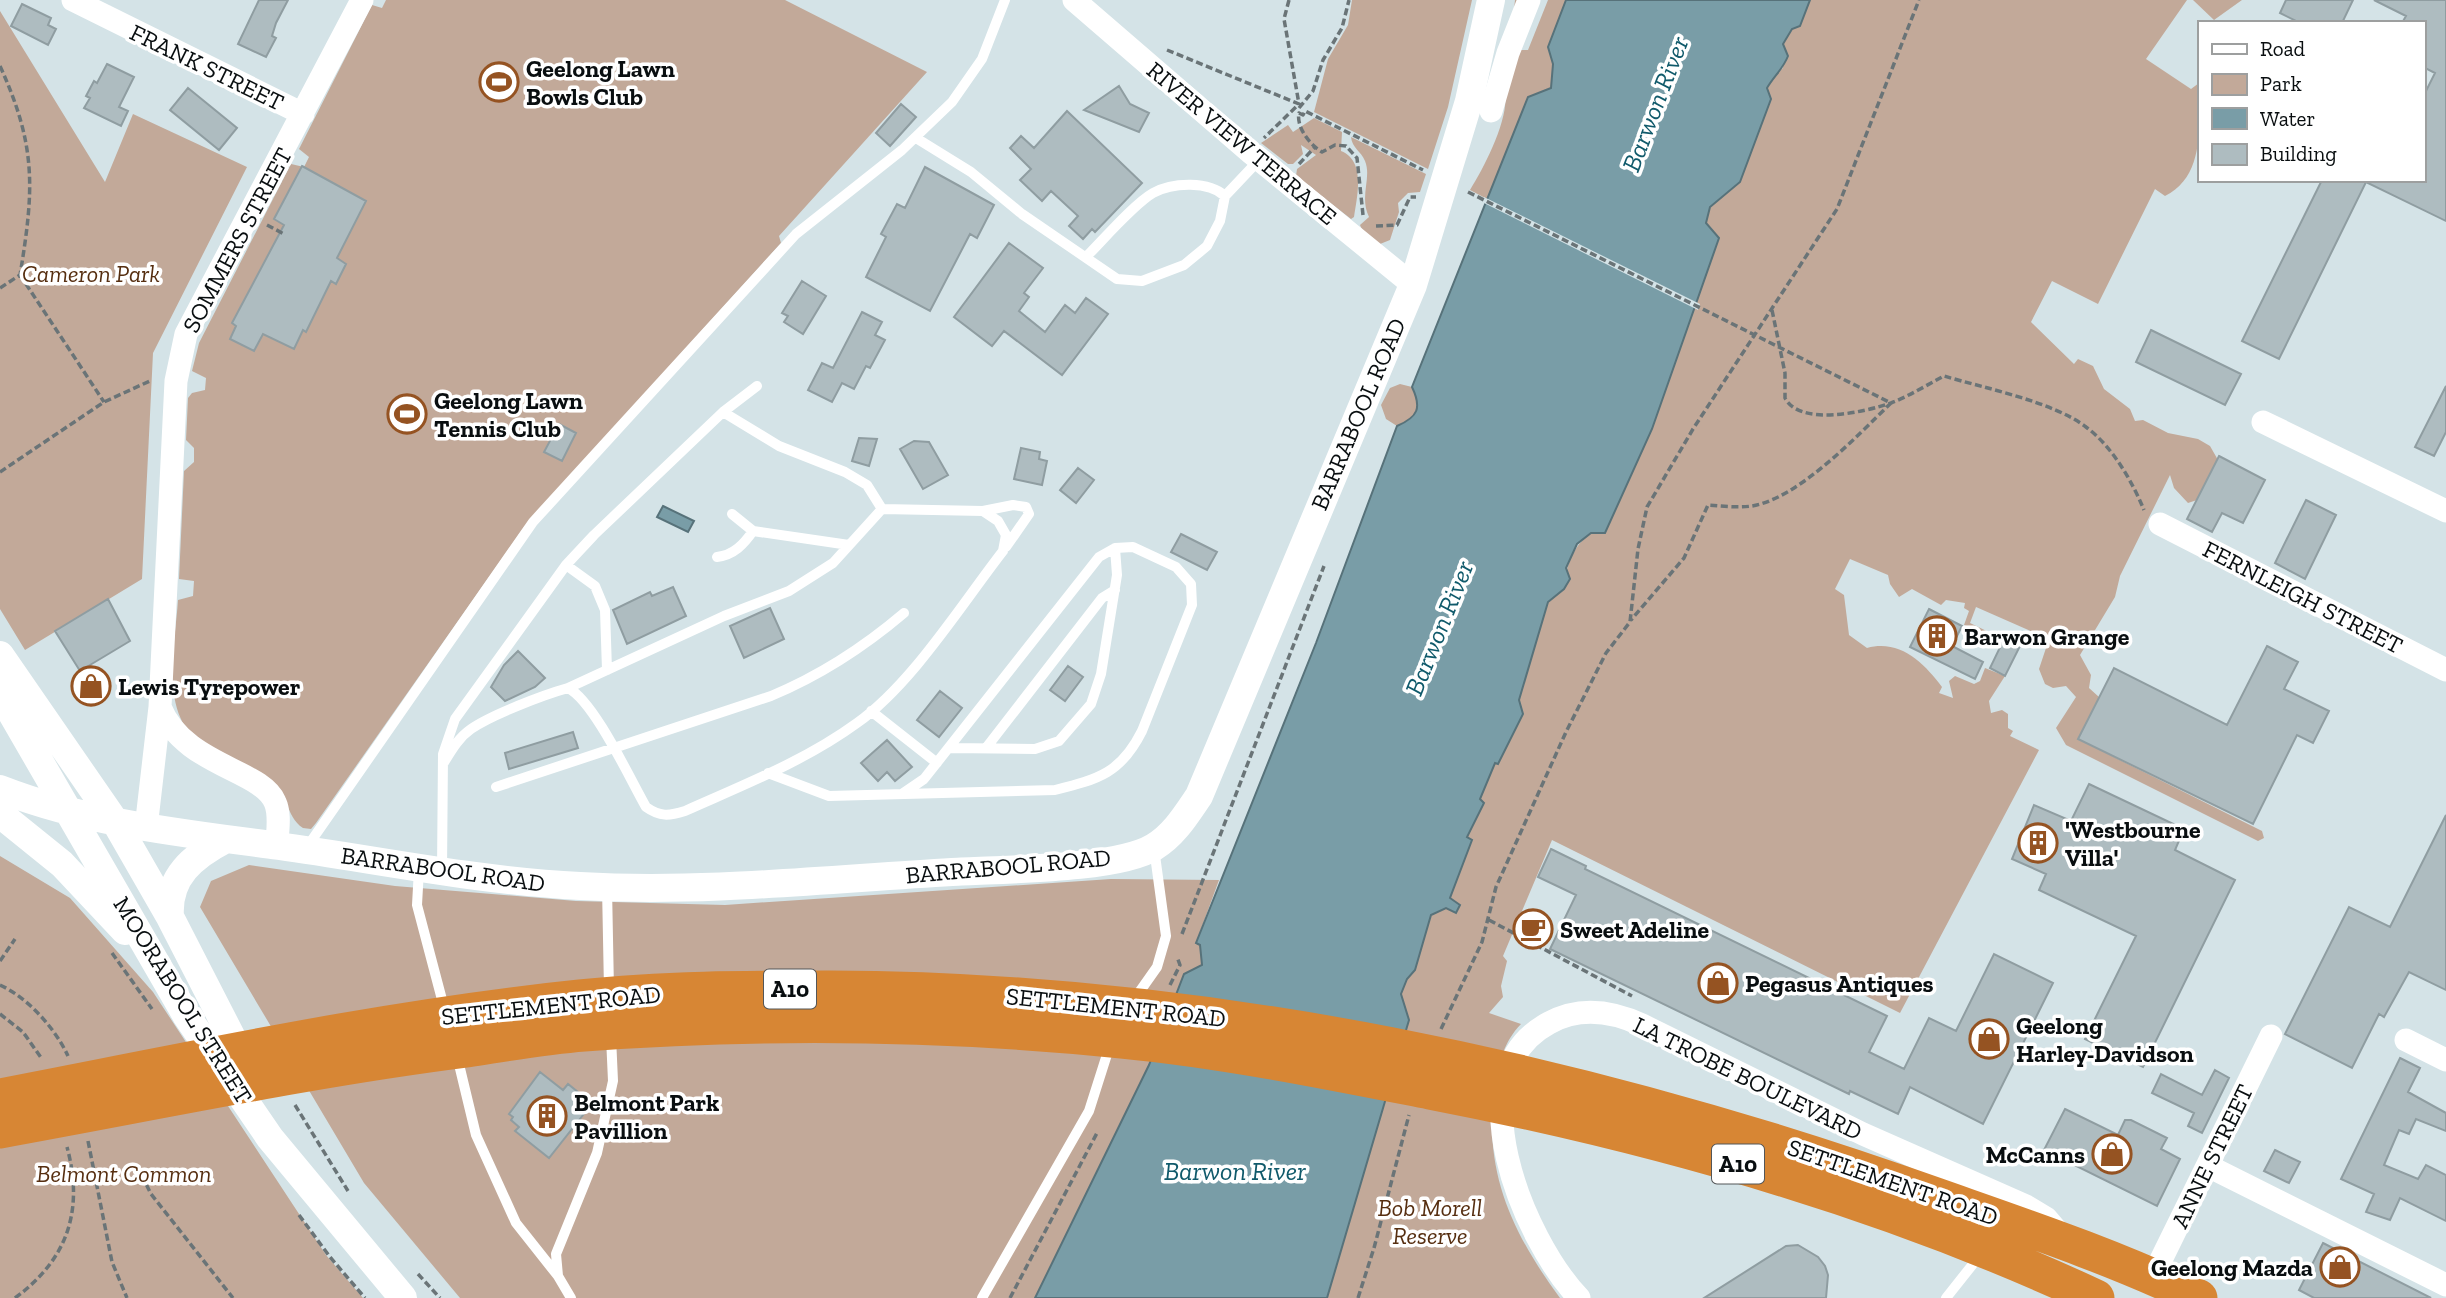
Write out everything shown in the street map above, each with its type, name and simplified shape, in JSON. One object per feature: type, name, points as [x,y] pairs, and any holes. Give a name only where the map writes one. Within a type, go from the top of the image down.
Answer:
[{"type":"highway","name":"SETTLEMENT ROAD","points":[[0,1097],[386,1024],[584,997],[752,989],[936,989],[1104,1001],[1337,1038],[1576,1103],[1817,1154],[2063,1241],[2148,1287],[2199,1298]]},
{"type":"highway","name":"SETTLEMENT ROAD","points":[[0,1130],[390,1059],[581,1033],[737,1027],[917,1025],[1125,1040],[1576,1103],[1984,1249],[2096,1298]]},
{"type":"street","name":"FRANK STREET","points":[[73,0],[303,114]]},
{"type":"street","name":"SOMMERS STREET","points":[[146,828],[160,707],[176,381],[181,351],[186,334],[362,0]]},
{"type":"street","name":"RIVER VIEW TERRACE","points":[[1074,0],[1255,156],[1413,285]]},
{"type":"street","name":"BARRABOOL ROAD","points":[[0,789],[69,812],[146,828],[512,881],[607,887],[1066,866],[1131,855],[1154,847],[1177,827],[1199,796],[1413,285],[1447,195],[1490,0]]},
{"type":"street","points":[[1491,110],[1508,53],[1529,0]]},
{"type":"street","points":[[2263,422],[2446,511]]},
{"type":"street","name":"FERNLEIGH STREET","points":[[2160,524],[2446,670]]},
{"type":"street","name":"MOORABOOL STREET","points":[[0,656],[116,823],[170,917],[306,1182]]},
{"type":"street","name":"MOORABOOL STREET","points":[[0,696],[186,1015],[262,1127],[402,1298]]},
{"type":"street","points":[[160,707],[171,727],[194,750],[269,793],[278,816],[276,846]]},
{"type":"street","points":[[0,814],[74,876],[164,975]]},
{"type":"street","points":[[170,917],[170,897],[181,872],[199,854],[226,839]]},
{"type":"street","name":"LA TROBE BOULEVARD","points":[[1579,1298],[1546,1255],[1520,1202],[1506,1150],[1503,1111],[1507,1077],[1516,1052],[1548,1023],[1583,1012],[1607,1013],[1634,1021],[1863,1134],[2026,1206],[2046,1218],[2063,1241]]},
{"type":"street","name":"ANNE STREET","points":[[2148,1287],[2271,1036]]},
{"type":"street","points":[[2406,1040],[2446,1060]]},
{"type":"street","points":[[2208,1166],[2446,1285]]},
{"type":"lane","points":[[305,850],[533,522],[796,234],[916,138],[952,102],[982,59],[1005,0]]},
{"type":"lane","points":[[916,138],[971,172],[1022,214],[1117,279],[1142,281],[1184,265],[1207,246],[1220,221],[1225,196],[1255,156]]},
{"type":"lane","points":[[1086,257],[1153,193],[1197,185],[1215,187],[1225,196]]},
{"type":"lane","points":[[571,1298],[558,1276],[516,1223],[476,1135],[417,905],[430,869],[443,764],[455,719],[566,565],[723,412],[757,386]]},
{"type":"lane","points":[[723,412],[779,446],[845,472],[867,485],[882,509]]},
{"type":"lane","points":[[443,764],[453,746],[471,729],[568,688],[723,616],[789,591],[833,563],[882,509],[983,511],[1013,505],[1026,507],[1029,514],[934,642],[871,711],[826,744],[685,811],[669,816],[657,814],[646,807],[577,693],[568,688]]},
{"type":"lane","points":[[983,511],[998,521],[1006,535],[1003,551]]},
{"type":"lane","points":[[732,514],[754,531],[849,545]]},
{"type":"lane","points":[[717,557],[726,556],[743,545],[754,531]]},
{"type":"lane","points":[[768,773],[829,796],[1055,790],[1091,781],[1116,769],[1132,751],[1192,605],[1191,584],[1177,568],[1133,547],[1115,548],[1099,556],[937,763],[917,786],[902,794]]},
{"type":"lane","points":[[949,748],[1035,749],[1059,741],[1091,704],[1101,674],[1115,590],[1115,548]]},
{"type":"lane","points":[[566,565],[595,586],[605,610],[607,670]]},
{"type":"lane","points":[[986,748],[1102,598],[1115,590]]},
{"type":"lane","points":[[496,787],[804,683],[876,636],[904,613]]},
{"type":"lane","points":[[871,711],[937,763]]},
{"type":"lane","points":[[982,1298],[1089,1111],[1117,1022],[1157,967],[1166,936],[1154,847]]},
{"type":"lane","points":[[607,887],[610,1005]]},
{"type":"lane","points":[[558,1276],[556,1254],[597,1153],[613,1081],[611,1018]]},
{"type":"lane","points":[[1946,1298],[1984,1249]]},
{"type":"path","points":[[1289,0],[1284,19],[1301,126],[1311,146],[1322,152],[1335,145],[1346,146],[1357,158],[1361,208],[1365,220],[1376,226],[1397,225],[1410,197],[1447,195],[1891,403]]},
{"type":"path","points":[[1255,156],[1313,92],[1323,60],[1342,28],[1349,0]]},
{"type":"path","points":[[1630,622],[1638,549],[1647,507],[1772,308],[1838,209],[1919,0]]},
{"type":"path","points":[[1161,47],[1299,108],[1432,174]]},
{"type":"path","points":[[0,66],[22,121],[31,166],[31,209],[20,275],[104,402]]},
{"type":"path","points":[[0,288],[20,275]]},
{"type":"path","points":[[1772,308],[1789,405],[1811,416],[1845,413],[1891,403],[1944,376],[2065,414],[2087,427],[2101,443],[2125,473],[2145,513],[2160,524]]},
{"type":"path","points":[[0,472],[104,402],[152,380]]},
{"type":"path","points":[[1439,1034],[1456,992],[1482,942],[1496,887],[1606,653],[1684,558],[1708,505],[1752,506],[1794,489],[1839,453],[1891,403]]},
{"type":"path","points":[[0,961],[15,939]]},
{"type":"path","points":[[0,1014],[23,1032],[47,1066]]},
{"type":"path","points":[[1357,1298],[1374,1248],[1410,1112]]},
{"type":"path","points":[[15,1298],[45,1270],[61,1249],[69,1227],[76,1197],[67,1146]]},
{"type":"path","points":[[137,1166],[151,1194],[233,1298]]},
{"type":"green space","name":"Geelong Lawn Tennis Club","points":[[386,0],[785,0],[927,72],[779,236],[781,243],[524,527],[311,829],[303,828],[297,823],[277,786],[254,771],[203,746],[189,732],[180,716],[172,679],[178,600],[193,596],[194,581],[179,579],[184,471],[194,462],[194,448],[186,440],[188,398],[192,393],[205,390],[206,378],[192,371],[199,343],[291,164],[304,167],[309,157],[299,149],[372,5],[382,8]]},
{"type":"green space","points":[[1352,0],[1472,0],[1448,107],[1428,169],[1314,112],[1328,59],[1348,25]]},
{"type":"green space","points":[[1515,0],[1538,0],[1518,50],[1528,50],[1548,0],[1566,0],[1548,47],[1553,64],[1551,89],[1528,97],[1487,199],[1470,190],[1488,157],[1503,116]]},
{"type":"green space","name":"Bob Morell Reserve","points":[[1810,0],[2187,0],[2146,59],[2191,89],[2198,84],[2198,139],[2194,162],[2188,176],[2165,196],[2155,189],[2098,304],[2052,281],[2031,322],[2074,364],[2078,359],[2093,366],[2104,389],[2130,409],[2135,421],[2143,420],[2168,433],[2198,439],[2210,446],[2218,460],[2197,500],[2188,503],[2174,488],[2170,475],[2120,576],[2115,597],[2080,655],[2091,675],[2089,688],[2099,697],[2078,739],[2262,831],[2264,838],[2258,841],[2066,745],[2056,728],[2076,697],[2066,686],[2053,688],[2045,684],[2039,669],[2049,639],[1976,607],[1970,623],[2001,638],[1999,643],[1964,625],[1969,611],[1964,608],[1965,603],[1946,600],[1941,605],[1912,589],[1899,597],[1890,584],[1888,575],[1850,559],[1835,589],[1844,595],[1849,635],[1867,648],[1890,647],[1910,655],[1942,687],[1939,693],[1953,698],[1949,681],[1955,676],[1974,684],[1980,681],[1985,668],[2005,676],[1989,701],[1991,713],[2002,710],[2008,714],[2008,728],[2013,731],[2010,736],[2039,750],[1900,1013],[1552,840],[1503,956],[1507,961],[1501,986],[1503,997],[1489,1013],[1521,1024],[1506,1045],[1495,1087],[1492,1117],[1497,1173],[1515,1224],[1560,1298],[1327,1298],[1409,1020],[1401,995],[1407,979],[1415,970],[1431,915],[1439,909],[1460,905],[1445,894],[1452,862],[1519,700],[1548,602],[1564,589],[1571,558],[1579,544],[1591,532],[1710,207],[1741,178],[1762,103],[1775,76],[1783,68],[1783,44],[1792,29],[1800,26]]},
{"type":"green space","points":[[2193,0],[2242,0],[2214,20]]},
{"type":"green space","name":"Cameron Park","points":[[0,11],[105,182],[133,114],[247,167],[153,353],[142,579],[25,650],[0,609]]},
{"type":"green space","points":[[1314,118],[1342,132],[1341,151],[1349,156],[1357,171],[1358,190],[1354,217],[1351,219],[1296,176],[1297,169],[1316,155],[1301,145],[1303,154],[1293,164],[1288,164],[1261,143],[1288,125],[1293,132]]},
{"type":"green space","points":[[1351,137],[1426,174],[1420,192],[1408,193],[1398,203],[1399,212],[1390,240],[1380,244],[1364,234],[1360,225],[1369,217],[1365,202],[1367,167]]},
{"type":"green space","points":[[1400,384],[1412,387],[1417,406],[1410,419],[1397,426],[1386,419],[1381,405],[1390,388]]},
{"type":"green space","name":"Belmont Common","points":[[0,856],[70,898],[153,992],[326,1255],[363,1298],[0,1298]]},
{"type":"green space","points":[[249,865],[395,886],[576,901],[725,905],[1111,879],[1219,880],[1196,943],[1200,945],[1202,965],[1184,974],[1149,1065],[1035,1298],[460,1298],[364,1183],[200,907],[211,881]]},
{"type":"water","name":"Barwon River","points":[[1566,0],[1810,0],[1800,26],[1792,29],[1783,44],[1788,56],[1767,88],[1771,99],[1740,182],[1710,207],[1706,223],[1719,238],[1652,429],[1605,533],[1591,533],[1577,544],[1566,568],[1570,579],[1564,589],[1548,602],[1519,700],[1523,714],[1498,764],[1495,763],[1480,799],[1484,803],[1467,837],[1472,840],[1450,898],[1460,905],[1456,913],[1446,908],[1431,915],[1415,970],[1407,979],[1401,994],[1409,1020],[1327,1298],[1035,1298],[1149,1065],[1184,974],[1202,965],[1200,945],[1196,943],[1316,643],[1397,426],[1410,419],[1416,411],[1417,401],[1412,387],[1528,97],[1551,88],[1553,64],[1548,47]]},
{"type":"water","points":[[663,506],[694,521],[688,532],[657,517]]},
{"type":"pier","points":[[1484,197],[1700,304],[1698,310],[1482,202]]},
{"type":"building","points":[[259,0],[288,0],[276,23],[272,36],[276,38],[266,57],[238,44]]},
{"type":"building","points":[[2286,0],[2353,0],[2343,21],[2296,21],[2280,13]]},
{"type":"building","points":[[2374,0],[2446,0],[2446,221],[2366,182],[2425,182],[2425,93],[2435,73],[2425,68],[2425,21],[2403,21],[2406,16]]},
{"type":"building","points":[[22,4],[51,18],[48,25],[56,29],[48,45],[11,26]]},
{"type":"building","points":[[107,64],[134,77],[119,107],[128,111],[121,126],[84,108],[90,98],[86,96]]},
{"type":"building","points":[[1119,86],[1130,104],[1149,113],[1139,132],[1084,110]]},
{"type":"building","points":[[188,88],[237,128],[219,150],[170,110]]},
{"type":"building","points":[[901,104],[916,117],[890,146],[876,133]]},
{"type":"building","points":[[1067,111],[1142,183],[1095,232],[1092,229],[1083,239],[1069,226],[1078,216],[1051,191],[1042,201],[1020,180],[1031,169],[1010,148],[1021,136],[1034,148]]},
{"type":"building","points":[[302,166],[366,201],[337,258],[346,264],[336,284],[331,281],[306,332],[303,330],[294,349],[263,334],[254,351],[230,339],[236,326],[232,323],[284,225],[274,219]]},
{"type":"building","points":[[925,167],[994,205],[977,238],[970,234],[930,311],[866,277],[886,237],[881,234],[897,204],[905,208]]},
{"type":"building","points":[[2321,182],[2366,182],[2279,359],[2242,341]]},
{"type":"building","points":[[1009,243],[1043,268],[1024,293],[1029,297],[1019,311],[1045,332],[1065,305],[1075,313],[1086,298],[1108,314],[1062,375],[1004,331],[992,346],[954,317]]},
{"type":"building","points":[[802,281],[826,296],[803,334],[784,322],[788,316],[782,313]]},
{"type":"building","points":[[862,312],[882,322],[875,335],[885,340],[870,368],[866,366],[854,389],[842,383],[832,402],[808,390],[822,363],[833,368]]},
{"type":"building","points":[[2151,330],[2241,374],[2225,405],[2136,362]]},
{"type":"building","points":[[2446,386],[2446,432],[2434,456],[2415,447]]},
{"type":"building","points":[[559,424],[576,433],[562,461],[544,452]]},
{"type":"building","points":[[859,438],[877,439],[869,466],[852,461]]},
{"type":"building","points":[[914,441],[929,442],[948,475],[923,489],[900,449]]},
{"type":"building","points":[[1021,448],[1040,452],[1039,459],[1047,461],[1042,485],[1014,479]]},
{"type":"building","points":[[2219,456],[2265,480],[2243,523],[2222,513],[2212,532],[2187,519]]},
{"type":"building","points":[[1078,468],[1094,480],[1076,503],[1060,490]]},
{"type":"building","points":[[2306,500],[2336,515],[2305,579],[2275,563]]},
{"type":"building","points":[[1181,534],[1217,552],[1207,570],[1171,552]]},
{"type":"building","points":[[673,587],[686,616],[627,644],[613,610],[650,592],[652,596]]},
{"type":"building","points":[[108,599],[130,641],[80,671],[55,631]]},
{"type":"building","points":[[770,608],[784,639],[744,658],[730,626]]},
{"type":"building","name":"Barwon Grange","points":[[1929,609],[1962,626],[1952,646],[1983,662],[1975,679],[1910,647]]},
{"type":"building","points":[[2005,637],[2021,644],[2005,676],[1990,668]]},
{"type":"building","points":[[2267,646],[2298,662],[2284,689],[2329,711],[2313,743],[2297,735],[2253,824],[2078,739],[2114,668],[2227,725]]},
{"type":"building","points":[[518,651],[545,678],[535,687],[505,701],[491,687],[504,665]]},
{"type":"building","points":[[1068,666],[1083,677],[1065,701],[1050,690]]},
{"type":"building","points":[[940,691],[962,708],[939,737],[917,720]]},
{"type":"building","points":[[573,732],[578,748],[509,769],[505,753]]},
{"type":"building","points":[[887,740],[912,767],[895,781],[887,772],[878,781],[861,763]]},
{"type":"building","points":[[2089,784],[2184,829],[2175,850],[2235,880],[2143,1067],[2085,1039],[2136,936],[2039,890],[2046,874],[2012,859],[2034,805],[2071,821]]},
{"type":"building","points":[[2446,815],[2446,990],[2409,972],[2384,1017],[2379,1014],[2352,1068],[2285,1034],[2349,907],[2390,927]]},
{"type":"building","name":"Pegasus Antiques","points":[[1551,849],[1586,866],[1585,869],[1887,1016],[1869,1052],[1904,1069],[1929,1018],[1956,1031],[1994,954],[2053,983],[1983,1124],[1910,1087],[1898,1114],[1850,1091],[1849,1094],[1550,949],[1576,895],[1538,877]]},
{"type":"building","points":[[2400,1058],[2420,1068],[2408,1092],[2446,1113],[2446,1131],[2416,1119],[2409,1134],[2399,1130],[2384,1165],[2418,1179],[2426,1165],[2446,1175],[2446,1221],[2400,1198],[2390,1220],[2366,1212],[2374,1194],[2341,1179]]},
{"type":"building","points":[[2215,1070],[2229,1078],[2202,1133],[2188,1126],[2194,1113],[2152,1093],[2161,1074],[2202,1095]]},
{"type":"building","name":"Belmont Park Pavillion","points":[[540,1072],[563,1090],[568,1084],[584,1097],[579,1103],[587,1110],[549,1158],[515,1131],[519,1127],[509,1114]]},
{"type":"building","name":"McCanns","points":[[2065,1109],[2118,1135],[2125,1120],[2131,1120],[2167,1138],[2161,1149],[2180,1159],[2157,1206],[2044,1150]]},
{"type":"building","points":[[2275,1150],[2300,1162],[2289,1183],[2264,1171]]},
{"type":"building","name":"Geelong Mazda","points":[[2323,1243],[2431,1298],[2314,1298],[2299,1290]]},
{"type":"building","points":[[1798,1245],[1818,1257],[1825,1266],[1828,1275],[1826,1298],[1704,1298],[1786,1246]]},
{"type":"place","name":"Geelong Lawn Bowls Club","points":[[499,82]]},
{"type":"place","name":"Geelong Lawn Tennis Club","points":[[407,414]]},
{"type":"place","name":"Barwon Grange","points":[[1937,636]]},
{"type":"place","name":"Lewis Tyrepower","points":[[91,686]]},
{"type":"place","name":"'Westbourne Villa'","points":[[2038,843]]},
{"type":"place","name":"Sweet Adeline","points":[[1533,929]]},
{"type":"place","name":"Pegasus Antiques","points":[[1718,983]]},
{"type":"place","name":"Geelong Harley-Davidson","points":[[1989,1039]]},
{"type":"place","name":"Belmont Park Pavillion","points":[[547,1116]]},
{"type":"place","name":"McCanns","points":[[2112,1154]]},
{"type":"place","name":"Geelong Mazda","points":[[2340,1267]]}]
